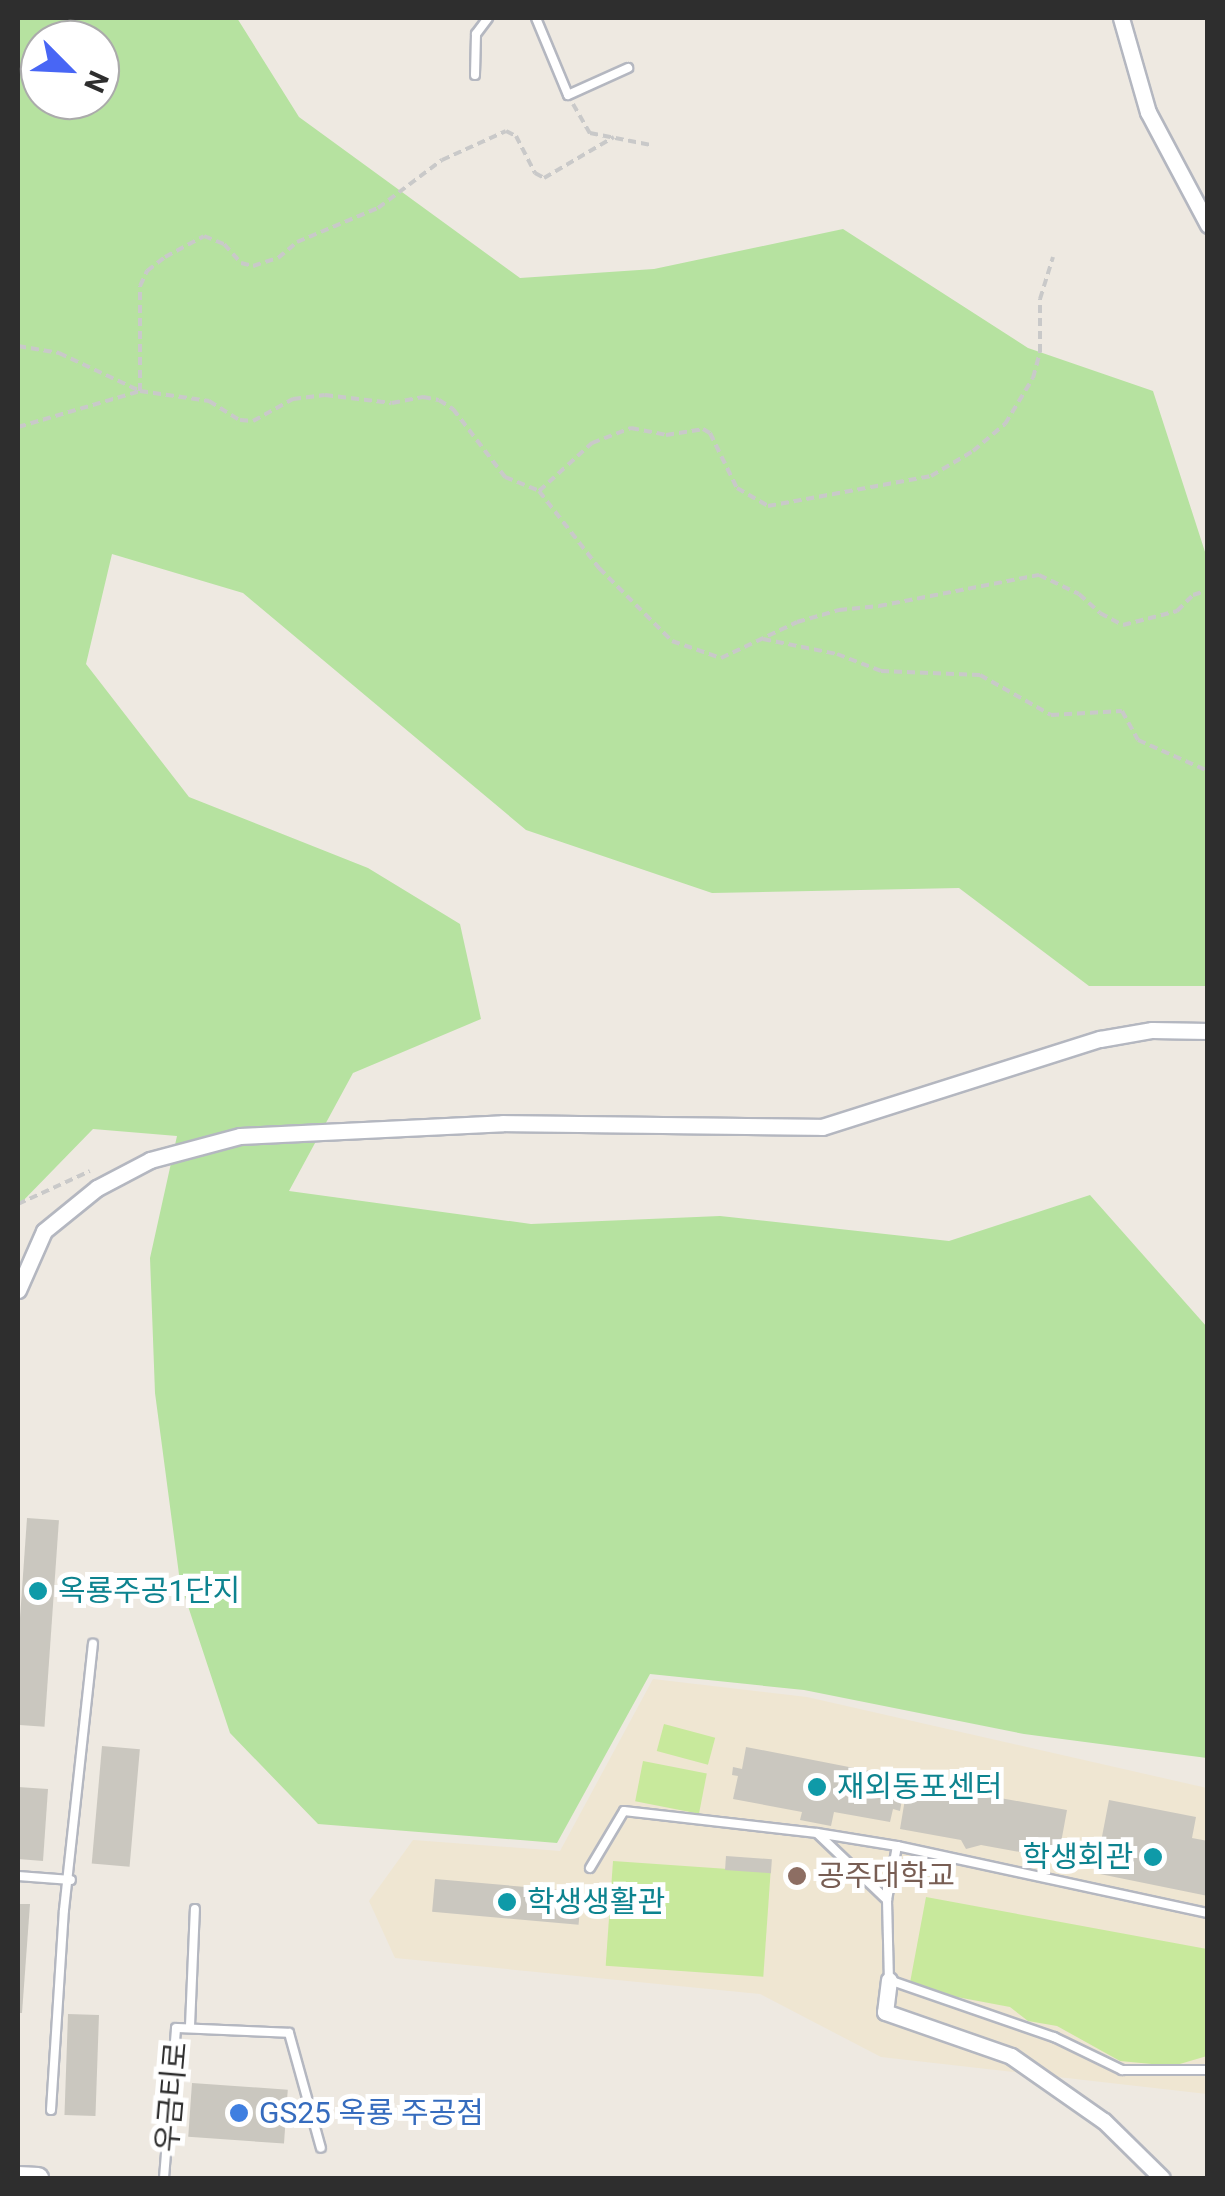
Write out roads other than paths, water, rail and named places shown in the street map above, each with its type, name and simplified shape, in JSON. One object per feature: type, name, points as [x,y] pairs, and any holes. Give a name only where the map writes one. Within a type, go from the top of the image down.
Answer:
[{"type":"main road","points":[[18,2177],[38,2178]]},
{"type":"street","points":[[1120,18],[1148,112],[1208,225]]},
{"type":"street","points":[[18,1290],[26,1262],[44,1231],[97,1188],[150,1160],[240,1136],[503,1122],[822,1127],[1100,1039],[1152,1030],[1208,1030]]},
{"type":"street","points":[[888,1980],[885,2012],[1011,2056],[1104,2121],[1162,2178]]},
{"type":"lane","points":[[475,75],[476,34],[488,18]]},
{"type":"lane","points":[[536,18],[568,95],[628,68]]},
{"type":"lane","points":[[51,2110],[64,1910],[71,1880],[92,1644]]},
{"type":"lane","points":[[590,1868],[624,1811],[897,1846],[1208,1912]]},
{"type":"lane","points":[[817,1833],[887,1900]]},
{"type":"lane","points":[[897,1846],[887,1900],[888,1980],[1054,2037],[1122,2070],[1208,2070]]},
{"type":"lane","points":[[18,1876],[71,1880]]},
{"type":"lane","name":"우금티로","points":[[190,2026],[196,1908]]},
{"type":"lane","name":"우금티로","points":[[164,2178],[176,2028],[288,2034],[322,2148]]},
{"type":"place","name":"옥룡주공1단지","points":[[38,1591]]},
{"type":"place","name":"재외동포센터","points":[[817,1787]]},
{"type":"place","name":"학생회관","points":[[1153,1857]]},
{"type":"place","name":"공주대학교","points":[[797,1876]]},
{"type":"place","name":"학생생활관","points":[[507,1902]]},
{"type":"place","name":"GS25 옥룡 주공점","points":[[239,2113]]}]
